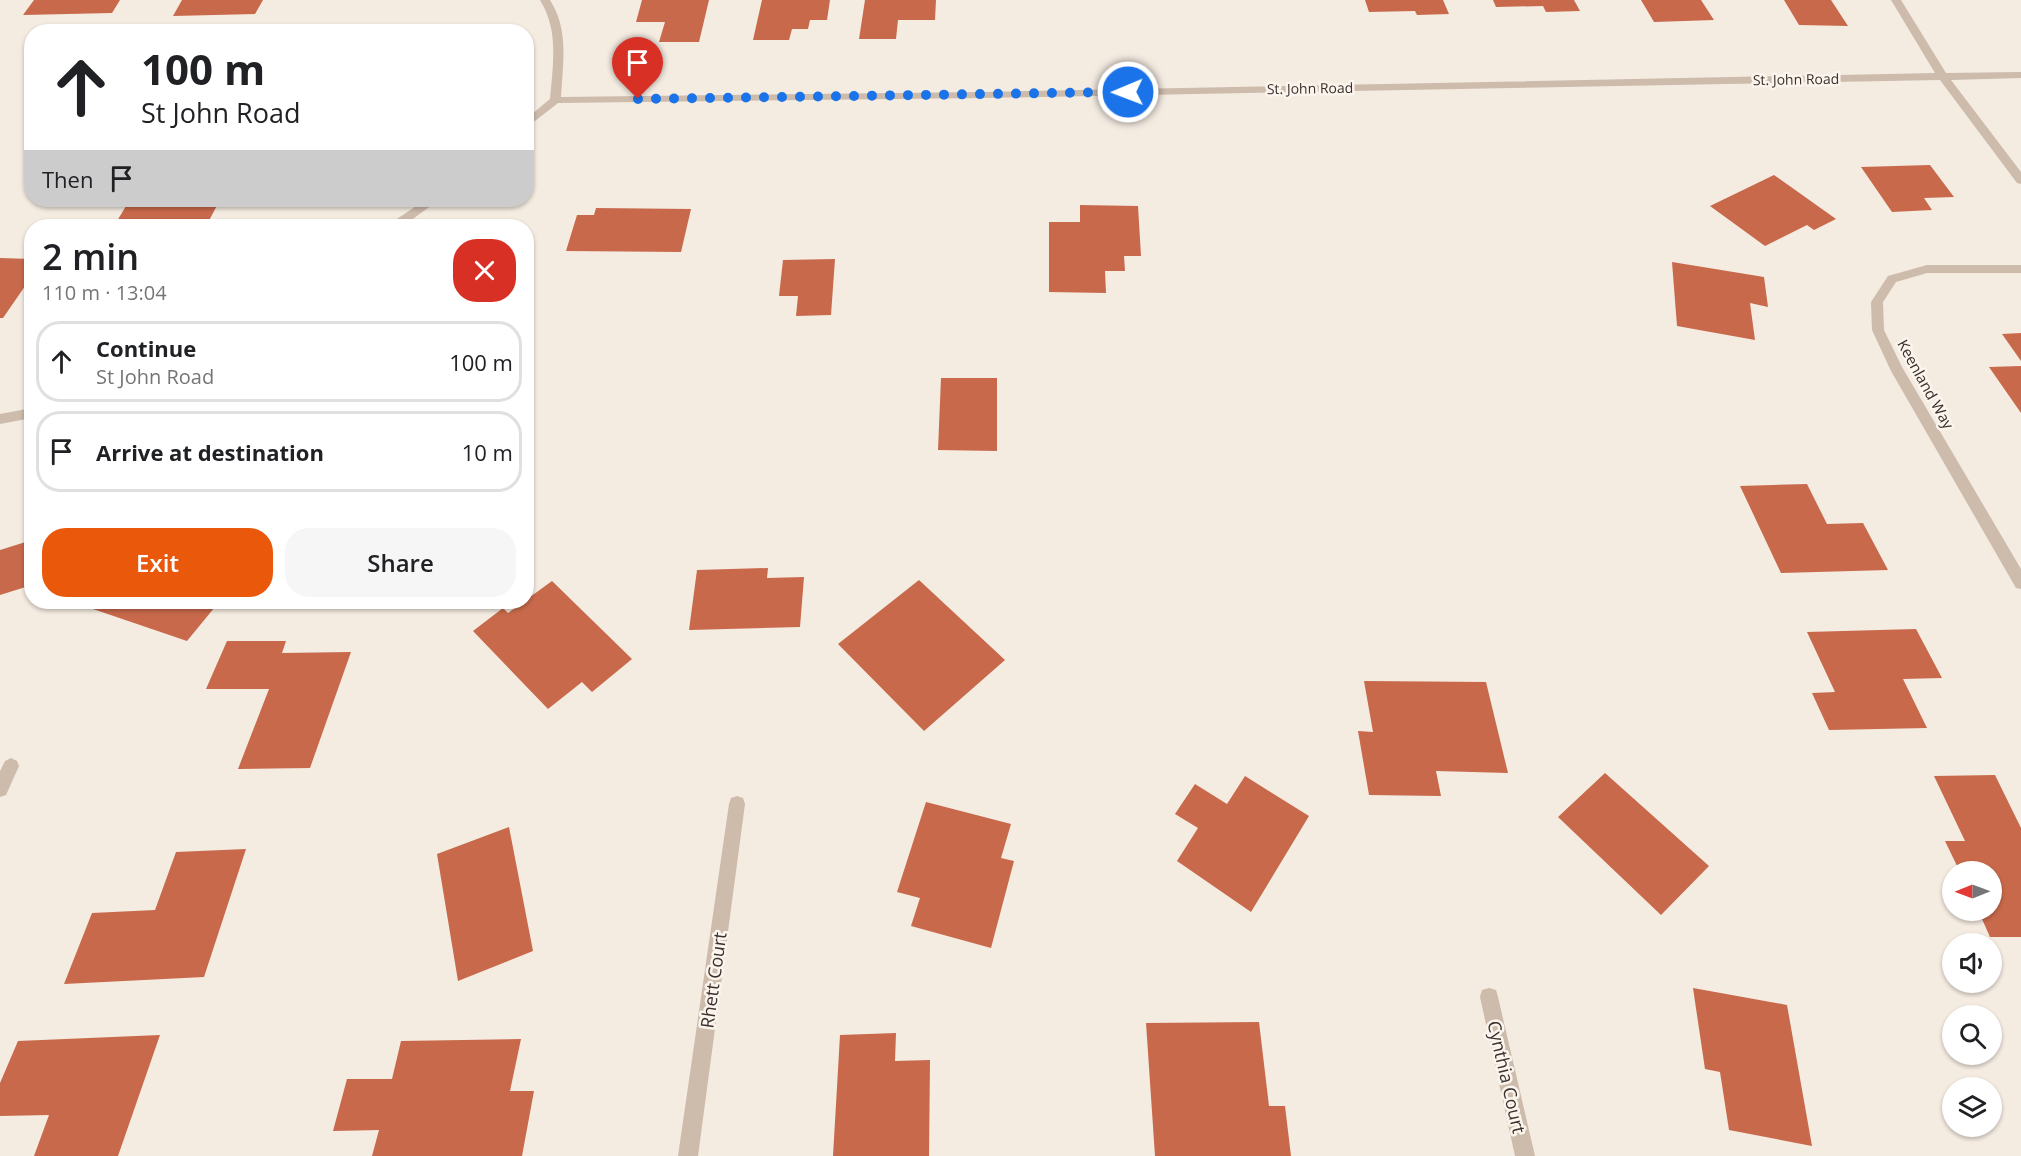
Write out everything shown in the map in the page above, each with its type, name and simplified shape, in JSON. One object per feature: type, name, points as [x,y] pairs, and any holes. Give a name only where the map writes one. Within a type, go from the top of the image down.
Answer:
[{"type":"street","points":[[534,118],[555,100],[560,44],[554,11],[545,0]]},
{"type":"street","points":[[1896,0],[1907,22],[1943,76],[2021,180]]},
{"type":"street","name":"St. John Road","points":[[555,100],[2021,75]]},
{"type":"street","points":[[405,219],[423,207]]},
{"type":"street","name":"Keenland Way","points":[[2021,269],[1927,269],[1892,279],[1877,302],[1878,330],[1896,368],[2021,583]]},
{"type":"street","points":[[0,419],[24,414]]},
{"type":"street","points":[[0,789],[11,766]]},
{"type":"street","name":"Rhett Court","points":[[688,1156],[737,804]]},
{"type":"street","name":"Cynthia Court","points":[[1489,997],[1525,1156]]},
{"type":"building","points":[[34,0],[120,0],[112,13],[23,15]]},
{"type":"building","points":[[182,0],[263,0],[255,14],[173,16]]},
{"type":"building","points":[[642,0],[709,0],[699,42],[659,42],[665,22],[636,22]]},
{"type":"building","points":[[762,0],[830,0],[827,20],[810,20],[808,29],[792,29],[789,40],[753,40]]},
{"type":"building","points":[[865,0],[936,0],[935,20],[898,20],[896,39],[859,39]]},
{"type":"building","points":[[1365,0],[1443,0],[1449,14],[1417,15],[1415,11],[1369,12]]},
{"type":"building","points":[[1493,0],[1574,0],[1580,11],[1546,12],[1543,6],[1496,7]]},
{"type":"building","points":[[1641,0],[1701,0],[1714,20],[1654,22]]},
{"type":"building","points":[[1784,0],[1831,0],[1848,26],[1799,25]]},
{"type":"building","points":[[1930,165],[1954,197],[1924,198],[1932,210],[1892,212],[1861,167]]},
{"type":"building","points":[[1774,175],[1836,219],[1814,230],[1807,225],[1765,246],[1710,206]]},
{"type":"building","points":[[1080,205],[1138,206],[1141,256],[1124,256],[1125,271],[1105,271],[1106,293],[1049,292],[1049,222],[1080,222]]},
{"type":"building","points":[[125,207],[216,207],[210,219],[118,219]]},
{"type":"building","points":[[596,208],[691,209],[681,252],[566,251],[577,215],[594,215]]},
{"type":"building","points":[[0,258],[24,259],[24,288],[3,318],[0,318]]},
{"type":"building","points":[[835,259],[831,315],[796,316],[798,296],[779,296],[783,260]]},
{"type":"building","points":[[1672,262],[1764,277],[1768,307],[1750,303],[1755,340],[1677,326]]},
{"type":"building","points":[[2021,333],[2021,361],[2002,334]]},
{"type":"building","points":[[2021,366],[2021,413],[1989,367]]},
{"type":"building","points":[[941,378],[997,378],[997,451],[938,450]]},
{"type":"building","points":[[1807,484],[1827,524],[1863,523],[1888,570],[1781,573],[1740,486]]},
{"type":"building","points":[[24,542],[24,588],[0,595],[0,550]]},
{"type":"building","points":[[768,568],[767,578],[804,577],[800,627],[689,630],[697,570]]},
{"type":"building","points":[[919,580],[1005,660],[924,731],[838,644]]},
{"type":"building","points":[[552,581],[632,659],[592,692],[582,682],[548,709],[473,631],[502,609],[508,613],[514,609],[534,609],[534,594]]},
{"type":"building","points":[[93,609],[213,609],[187,641]]},
{"type":"building","points":[[1916,629],[1942,678],[1903,679],[1927,728],[1829,730],[1812,693],[1835,692],[1807,632]]},
{"type":"building","points":[[227,641],[286,641],[282,653],[351,652],[310,768],[238,769],[269,689],[206,689]]},
{"type":"building","points":[[1364,681],[1486,682],[1508,773],[1436,771],[1441,796],[1369,795],[1358,731],[1373,732]]},
{"type":"building","points":[[1605,773],[1709,866],[1661,915],[1558,817]]},
{"type":"building","points":[[1995,775],[2021,828],[2021,937],[2002,937],[2002,933],[1988,933],[1983,921],[2002,921],[2002,861],[1955,861],[1945,841],[1965,841],[1934,776]]},
{"type":"building","points":[[1245,776],[1309,816],[1251,912],[1177,861],[1198,828],[1175,814],[1195,784],[1227,804]]},
{"type":"building","points":[[926,802],[1011,824],[1001,858],[1014,861],[991,948],[911,926],[920,898],[897,892]]},
{"type":"building","points":[[509,827],[533,951],[458,981],[437,854]]},
{"type":"building","points":[[246,849],[204,977],[64,984],[92,913],[155,910],[176,852]]},
{"type":"building","points":[[1693,988],[1787,1005],[1812,1146],[1729,1130],[1720,1072],[1705,1069]]},
{"type":"building","points":[[1259,1022],[1269,1106],[1285,1106],[1291,1156],[1155,1156],[1146,1023]]},
{"type":"building","points":[[896,1033],[895,1061],[930,1060],[929,1156],[833,1156],[840,1035]]},
{"type":"building","points":[[160,1035],[118,1156],[34,1156],[49,1115],[0,1116],[0,1083],[18,1041]]},
{"type":"building","points":[[521,1039],[510,1091],[534,1091],[522,1156],[372,1156],[379,1130],[333,1131],[347,1079],[392,1079],[401,1041]]},
{"type":"route","points":[[638,99],[1128,92]]}]
